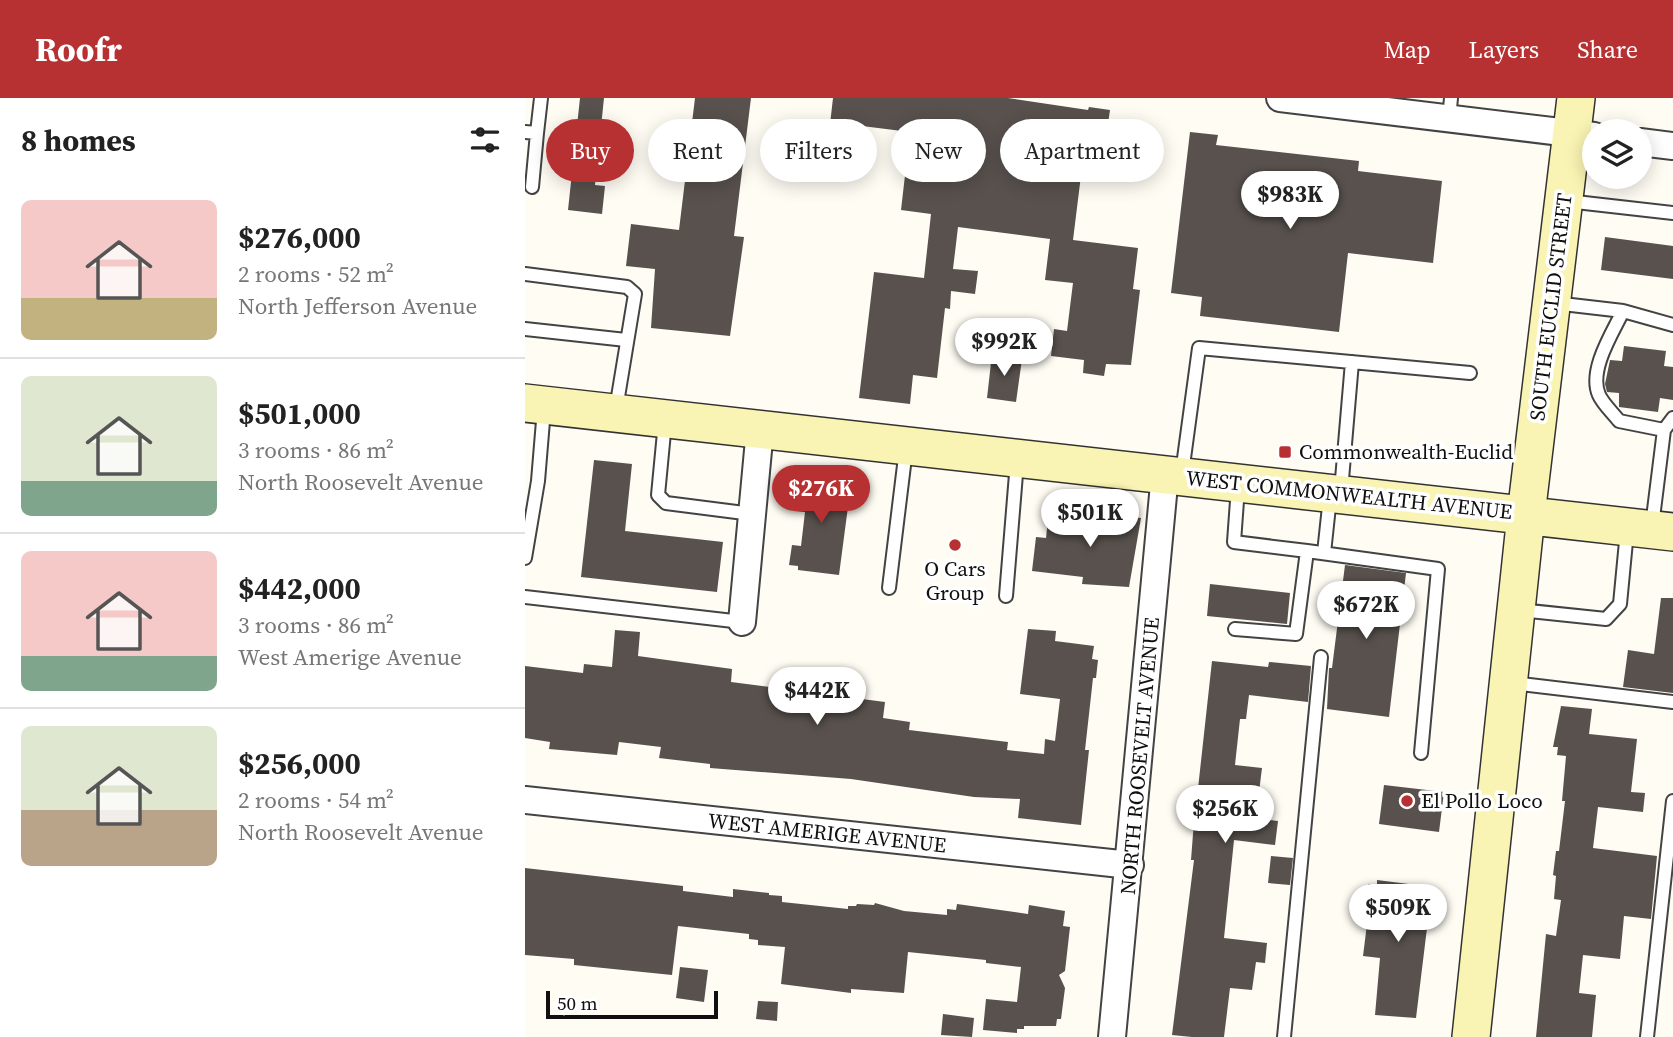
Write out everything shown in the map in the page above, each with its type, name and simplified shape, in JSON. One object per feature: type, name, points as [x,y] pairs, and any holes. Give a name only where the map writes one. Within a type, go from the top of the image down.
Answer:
[{"type":"main road","name":"SOUTH EUCLID STREET","points":[[1471,1037],[1551,303],[1564,201],[1581,122]]},
{"type":"main road","name":"WEST COMMONWEALTH AVENUE","points":[[535,404],[1651,530]]},
{"type":"street","points":[[1280,98],[1450,108],[1581,122]]},
{"type":"street","points":[[1652,143],[1673,146]]},
{"type":"street","points":[[742,622],[760,429]]},
{"type":"street","name":"NORTH ROOSEVELT AVENUE","points":[[1112,1037],[1173,475]]},
{"type":"street","name":"WEST AMERIGE AVENUE","points":[[525,800],[1130,865]]},
{"type":"lane","points":[[532,187],[531,133],[541,98]]},
{"type":"lane","points":[[1564,201],[1673,213]]},
{"type":"lane","points":[[525,274],[627,287],[635,294],[615,413]]},
{"type":"lane","points":[[1551,303],[1623,311],[1673,325]]},
{"type":"lane","points":[[1623,311],[1602,357],[1598,393],[1619,421],[1664,430]]},
{"type":"lane","points":[[525,329],[626,340]]},
{"type":"lane","points":[[1173,475],[1199,348],[1470,373]]},
{"type":"lane","points":[[1324,553],[1335,494],[1352,362]]},
{"type":"lane","points":[[525,558],[538,481],[535,404]]},
{"type":"lane","points":[[665,418],[659,495],[666,503],[752,514]]},
{"type":"lane","points":[[1516,610],[1606,619],[1621,604],[1651,530],[1664,430],[1673,418]]},
{"type":"lane","points":[[889,588],[906,445]]},
{"type":"lane","points":[[1006,596],[1017,458]]},
{"type":"lane","points":[[1239,483],[1234,542],[1438,569],[1421,752]]},
{"type":"lane","points":[[1235,629],[1296,634],[1307,551]]},
{"type":"lane","points":[[525,597],[742,622]]},
{"type":"lane","points":[[1284,1037],[1321,657]]},
{"type":"lane","points":[[1508,683],[1673,702]]},
{"type":"lane","points":[[1647,1037],[1673,801]]},
{"type":"building","points":[[580,98],[604,98],[602,119],[578,119]]},
{"type":"building","points":[[695,98],[751,98],[746,139],[746,119],[692,119]]},
{"type":"building","points":[[833,98],[1008,98],[1088,110],[1089,107],[1110,110],[1109,119],[1000,119],[1000,182],[1080,182],[1073,240],[1138,248],[1133,289],[1140,290],[1131,365],[1106,364],[1104,376],[1083,373],[1084,360],[1051,356],[1054,329],[1067,331],[1073,283],[1045,280],[1050,239],[958,227],[953,269],[978,271],[975,294],[951,291],[950,309],[945,308],[937,378],[913,375],[910,404],[859,398],[874,272],[924,278],[931,214],[901,210],[904,182],[986,182],[986,119],[891,119],[891,130],[877,128],[877,119],[831,119]]},
{"type":"building","points":[[1190,132],[1218,135],[1216,145],[1359,161],[1358,171],[1442,181],[1433,263],[1348,253],[1339,332],[1200,316],[1202,297],[1171,293]]},
{"type":"building","points":[[571,182],[595,182],[595,185],[605,186],[602,214],[568,210]]},
{"type":"building","points":[[685,182],[741,182],[734,236],[744,237],[730,336],[651,328],[655,269],[626,266],[631,224],[679,230]]},
{"type":"building","points":[[1605,237],[1673,246],[1673,279],[1601,270]]},
{"type":"building","points":[[1624,346],[1666,351],[1664,366],[1673,367],[1673,400],[1660,398],[1658,412],[1619,407],[1619,393],[1607,392],[1605,384],[1610,360],[1622,361]]},
{"type":"building","points":[[992,354],[1022,359],[1016,402],[987,398]]},
{"type":"building","points":[[594,460],[632,464],[625,531],[723,542],[717,592],[581,577]]},
{"type":"building","points":[[798,478],[851,484],[839,575],[798,570],[798,566],[789,565],[792,545],[801,546],[805,512],[794,511]]},
{"type":"building","points":[[1090,512],[1141,518],[1129,587],[1082,584],[1083,577],[1032,571],[1036,537],[1046,538],[1048,519],[1089,524]]},
{"type":"building","points":[[1345,565],[1406,573],[1389,717],[1327,709],[1329,668],[1332,668]]},
{"type":"building","points":[[1210,584],[1290,593],[1287,624],[1207,616]]},
{"type":"building","points":[[1661,598],[1673,598],[1673,693],[1623,687],[1628,650],[1654,654]]},
{"type":"building","points":[[1028,629],[1056,631],[1055,641],[1094,646],[1092,659],[1098,660],[1096,678],[1093,678],[1085,750],[1089,750],[1081,825],[1018,818],[1020,799],[974,797],[851,779],[710,768],[710,764],[659,758],[661,747],[619,742],[617,755],[549,749],[550,742],[525,738],[525,666],[583,673],[584,664],[612,667],[615,630],[640,632],[638,656],[732,669],[731,682],[885,702],[883,718],[910,722],[909,730],[1008,742],[1007,750],[1044,754],[1045,739],[1055,741],[1060,699],[1020,694]]},
{"type":"building","points":[[1212,661],[1268,667],[1269,662],[1311,666],[1308,702],[1249,695],[1246,719],[1240,719],[1235,765],[1262,768],[1258,800],[1262,801],[1260,819],[1278,821],[1275,845],[1234,840],[1224,938],[1267,943],[1265,963],[1256,962],[1252,990],[1230,988],[1224,1037],[1192,1037],[1172,1035],[1194,860],[1191,860],[1193,834]]},
{"type":"building","points":[[1561,706],[1592,709],[1589,734],[1637,739],[1631,792],[1645,793],[1643,812],[1598,807],[1593,848],[1657,856],[1651,919],[1624,916],[1620,959],[1583,955],[1579,993],[1596,995],[1592,1037],[1536,1037],[1546,934],[1556,936],[1561,900],[1554,899],[1556,876],[1553,875],[1565,801],[1562,801],[1566,756],[1557,755],[1558,747],[1553,747]]},
{"type":"building","points":[[1384,785],[1444,792],[1439,832],[1379,824]]},
{"type":"building","points":[[1271,856],[1293,858],[1290,885],[1268,883]]},
{"type":"building","points":[[525,868],[683,886],[683,891],[733,897],[733,889],[769,893],[782,896],[782,902],[848,909],[848,906],[857,904],[875,903],[904,911],[947,915],[947,909],[956,910],[957,904],[1028,914],[1029,905],[1065,911],[1063,926],[1070,927],[1065,971],[1059,975],[1065,988],[1061,1019],[1057,1019],[1056,1026],[1024,1026],[1024,1029],[1017,1029],[1017,1033],[983,1030],[986,999],[1017,1002],[1021,967],[986,963],[986,960],[908,952],[904,993],[851,989],[851,993],[781,984],[785,947],[758,945],[758,940],[749,939],[749,934],[678,926],[672,975],[574,965],[574,959],[525,955]]},
{"type":"building","points":[[1377,880],[1432,887],[1416,1018],[1375,1015],[1380,958],[1363,956],[1369,908],[1366,907],[1368,884],[1377,885]]},
{"type":"building","points":[[680,967],[708,970],[704,1002],[676,998]]},
{"type":"building","points":[[758,1001],[778,1002],[777,1021],[756,1019]]},
{"type":"building","points":[[943,1014],[974,1018],[972,1037],[941,1035]]},
{"type":"place","name":"Commonwealth-Euclid","points":[[1285,452]]},
{"type":"place","name":"O Cars Group","points":[[955,545]]},
{"type":"place","name":"El Pollo Loco","points":[[1407,801]]}]
